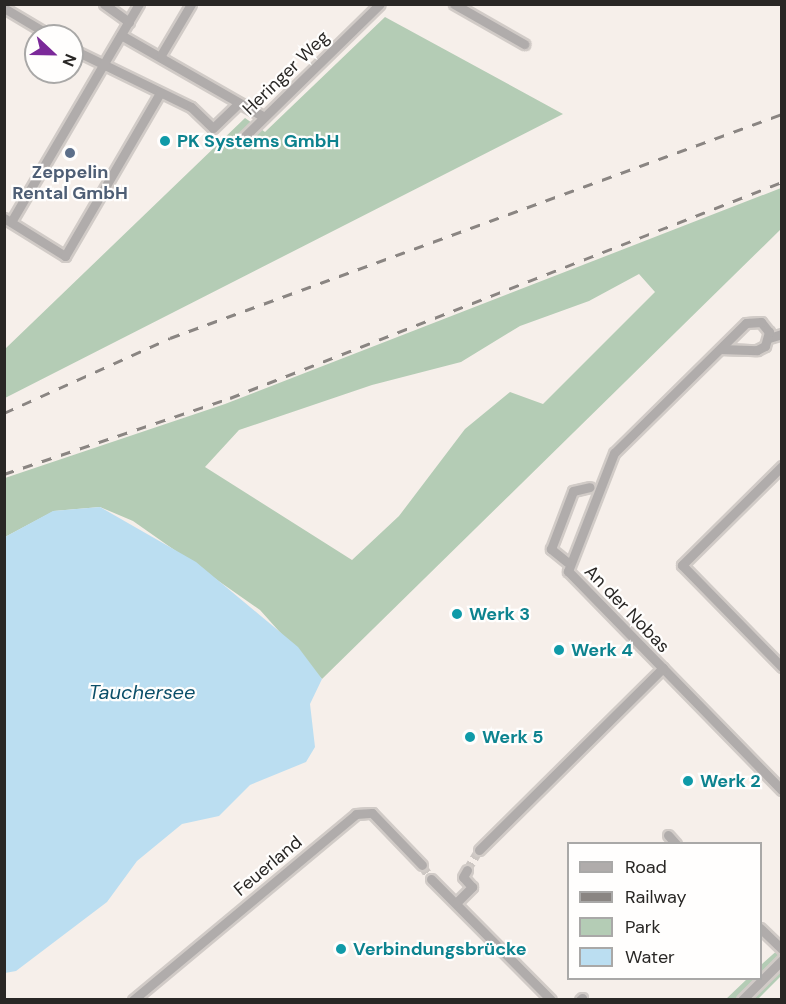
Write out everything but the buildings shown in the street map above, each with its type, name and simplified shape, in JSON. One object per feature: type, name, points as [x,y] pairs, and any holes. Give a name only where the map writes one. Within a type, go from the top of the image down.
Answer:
[{"type":"street","points":[[104,4],[129,22]]},
{"type":"street","points":[[138,4],[8,220],[65,256],[160,93]]},
{"type":"street","points":[[161,55],[191,4]]},
{"type":"street","name":"Heringer Weg","points":[[241,140],[380,4]]},
{"type":"street","points":[[454,4],[524,44]]},
{"type":"street","points":[[4,8],[31,24]]},
{"type":"street","points":[[121,35],[161,55],[264,117]]},
{"type":"street","points":[[84,56],[102,67],[191,107],[213,128],[239,103]]},
{"type":"street","name":"An der Nobas","points":[[769,338],[765,326],[751,321],[614,453],[567,562],[573,577],[782,790]]},
{"type":"street","points":[[720,349],[757,350],[769,338],[782,334]]},
{"type":"street","points":[[782,466],[682,566],[782,667]]},
{"type":"street","points":[[567,562],[551,549],[573,491],[590,487]]},
{"type":"street","points":[[479,850],[663,668]]},
{"type":"street","name":"Feuerland","points":[[133,999],[356,814],[372,813],[422,865]]},
{"type":"street","points":[[668,835],[675,842]]},
{"type":"street","points":[[456,903],[472,887],[463,877],[467,870]]},
{"type":"street","points":[[431,879],[551,999]]},
{"type":"street","points":[[762,930],[782,949]]},
{"type":"street","points":[[762,980],[782,960]]},
{"type":"street","points":[[742,999],[761,980]]},
{"type":"green space","points":[[385,17],[563,114],[5,398],[5,349],[245,118],[265,132]]},
{"type":"green space","points":[[781,188],[781,229],[322,679],[260,610],[133,521],[100,507],[54,511],[5,537],[5,478],[225,404]],"holes":[[[639,274],[655,292],[543,404],[510,392],[465,429],[399,516],[352,560],[205,467],[239,430],[372,385],[461,362],[520,326],[589,301]]]},
{"type":"green space","points":[[781,947],[781,976],[758,999],[725,1000],[746,980],[762,980],[762,964]]},
{"type":"water","name":"Tauchersee","points":[[100,507],[196,562],[298,647],[322,679],[310,704],[315,747],[306,762],[250,785],[219,816],[182,824],[137,861],[107,902],[16,971],[5,973],[5,537],[53,511]]},
{"type":"tunnel","points":[[467,870],[479,850]]},
{"type":"tunnel","points":[[422,865],[431,879]]},
{"type":"railway","points":[[4,413],[170,338],[782,114]]},
{"type":"railway","points":[[4,474],[230,398],[782,182]]},
{"type":"place","name":"PK Systems GmbH","points":[[165,141]]},
{"type":"place","name":"Zeppelin Rental GmbH","points":[[70,153]]},
{"type":"place","name":"Werk 3","points":[[457,614]]},
{"type":"place","name":"Werk 4","points":[[559,650]]},
{"type":"place","name":"Werk 5","points":[[470,737]]},
{"type":"place","name":"Werk 2","points":[[688,781]]},
{"type":"place","name":"Verbindungsbrücke","points":[[341,949]]}]
